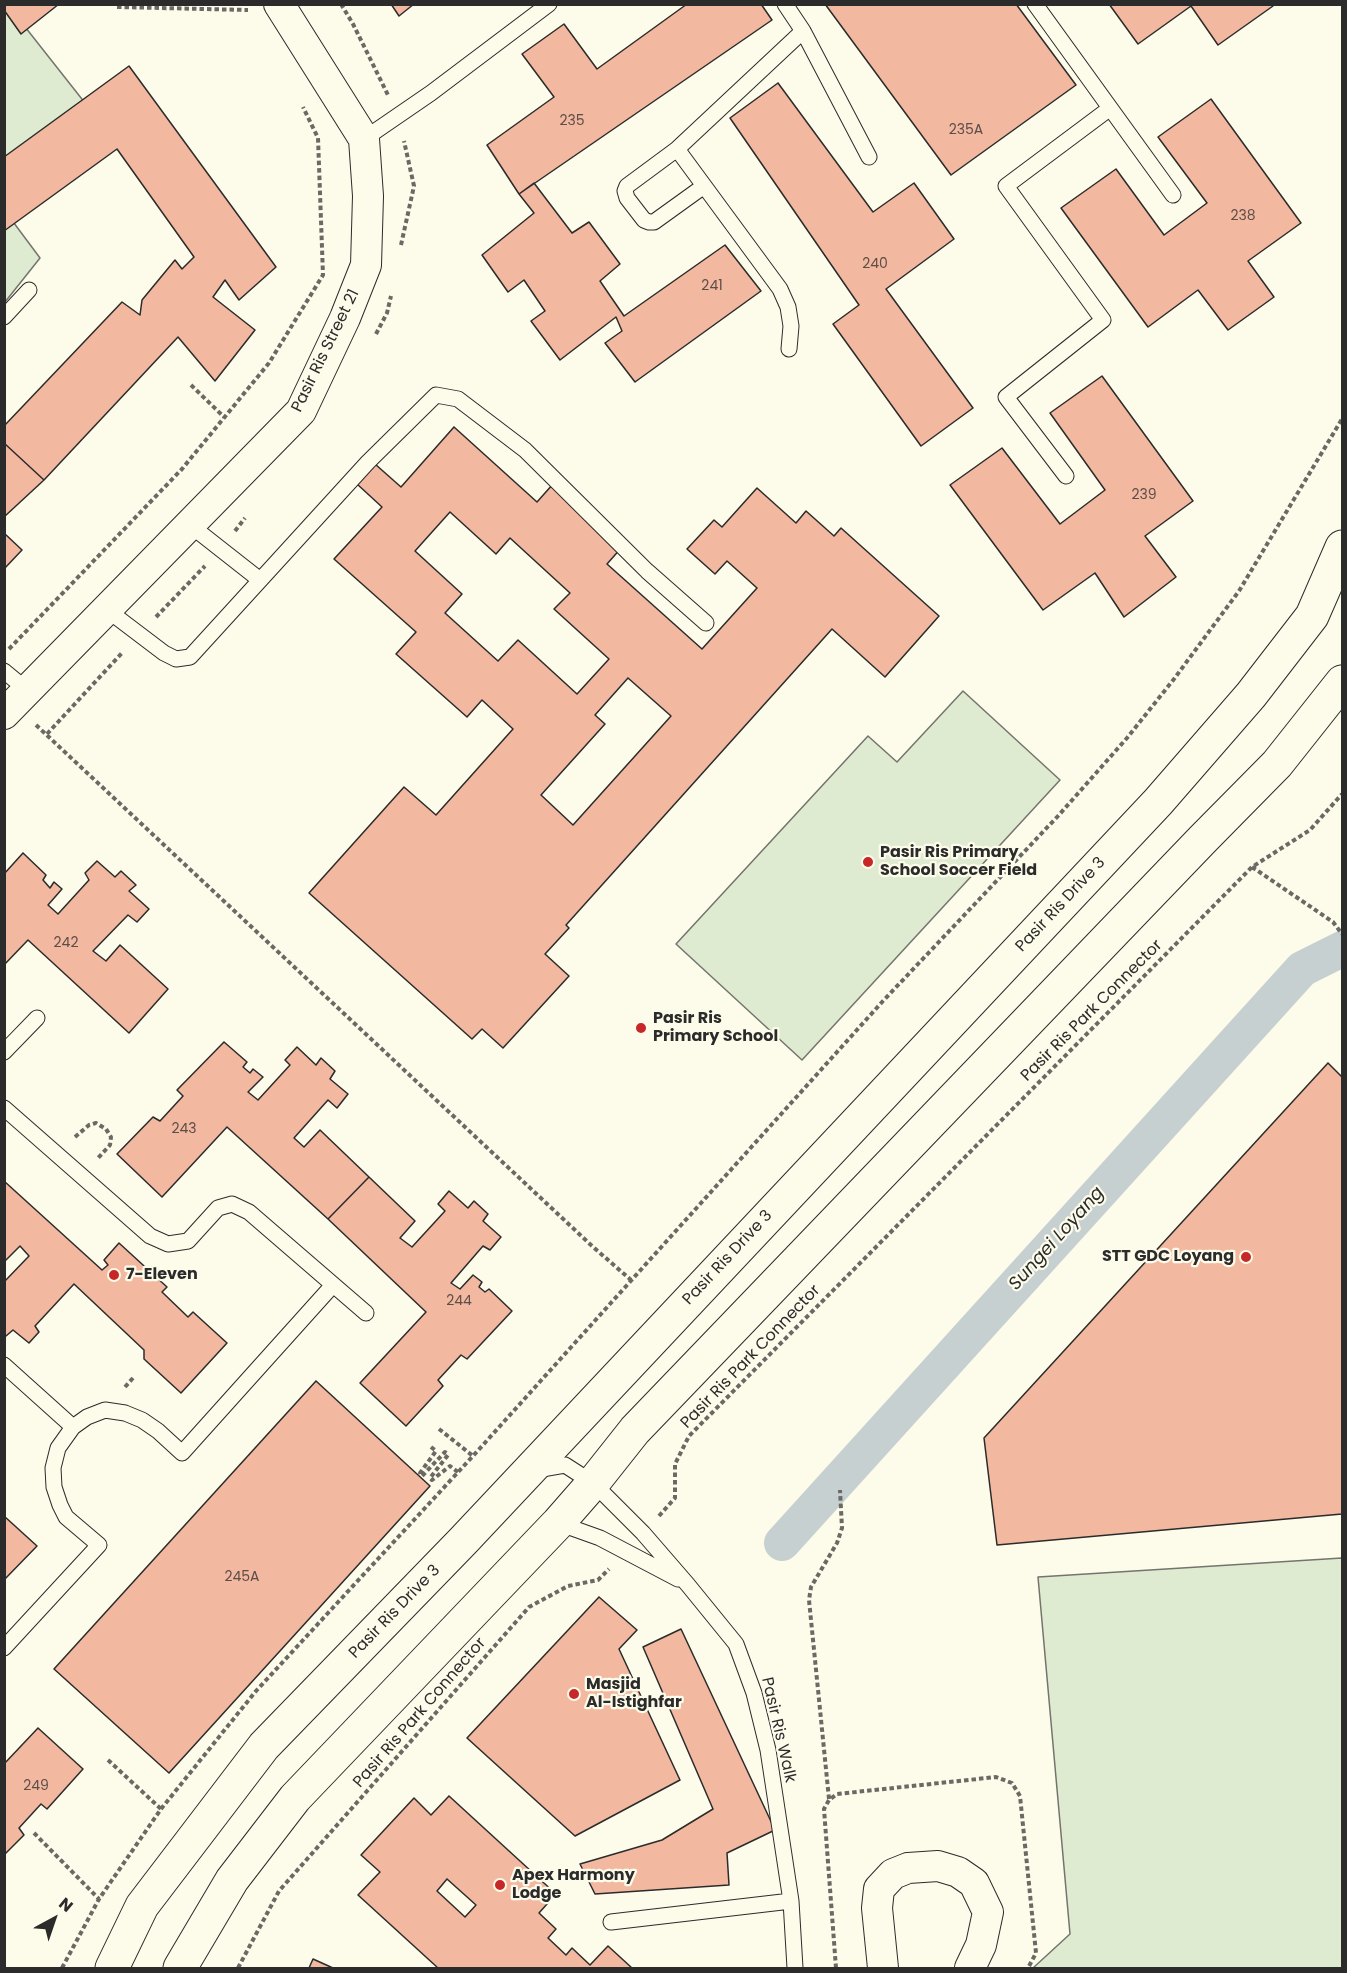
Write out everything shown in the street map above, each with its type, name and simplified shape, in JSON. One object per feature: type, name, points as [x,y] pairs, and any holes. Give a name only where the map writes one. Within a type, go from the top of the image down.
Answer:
[{"type":"main road","name":"Pasir Ris Drive 3","points":[[112,1968],[142,1906],[264,1746],[529,1472],[1158,802],[1251,695],[1312,616],[1342,547]]},
{"type":"main road","points":[[180,1968],[232,1880],[295,1798],[558,1523],[635,1430],[1277,764],[1342,682]]},
{"type":"street","name":"Pasir Ris Street 21","points":[[12,695],[106,609],[301,411],[345,318],[366,265],[368,196],[364,139],[279,4]]},
{"type":"street","points":[[883,1968],[877,1908],[879,1889],[893,1874],[908,1868],[939,1866],[958,1872],[974,1883],[988,1912],[981,1945],[970,1968]]},
{"type":"lane","points":[[364,139],[431,93],[549,4]]},
{"type":"lane","points":[[785,4],[803,31],[869,158]]},
{"type":"lane","points":[[1035,4],[1173,195]]},
{"type":"lane","points":[[704,186],[654,222],[644,220],[627,198],[625,191],[627,186],[676,149],[803,31]]},
{"type":"lane","points":[[1066,476],[1006,397],[1103,320],[1006,186],[1109,109]]},
{"type":"lane","points":[[676,149],[780,289],[788,307],[791,326],[789,349]]},
{"type":"lane","points":[[4,317],[29,290]]},
{"type":"lane","points":[[106,609],[164,653],[176,659],[190,657],[368,462],[436,395],[458,399],[525,450],[648,571],[706,623]]},
{"type":"lane","points":[[190,525],[260,580]]},
{"type":"lane","points":[[4,1052],[37,1018]]},
{"type":"lane","points":[[4,1108],[150,1236],[168,1244],[188,1241],[218,1208],[232,1204],[249,1212],[366,1313]]},
{"type":"lane","points":[[4,1648],[99,1545],[66,1516],[54,1487],[52,1468],[58,1448],[73,1427],[87,1417],[105,1410],[125,1413],[142,1420],[158,1431],[182,1453],[333,1285]]},
{"type":"lane","points":[[4,1365],[73,1427]]},
{"type":"lane","name":"Pasir Ris Walk","points":[[529,1472],[565,1465],[593,1483],[643,1533],[736,1644],[754,1693],[768,1750],[791,1901],[795,1968]]},
{"type":"lane","points":[[558,1523],[600,1538],[688,1585]]},
{"type":"lane","points":[[611,1922],[791,1901]]},
{"type":"path","points":[[117,7],[255,10],[251,4]]},
{"type":"path","points":[[4,653],[182,469],[269,363],[323,274],[318,138],[302,106]]},
{"type":"path","points":[[191,385],[224,417]]},
{"type":"path","points":[[62,1968],[99,1899],[161,1809],[256,1691],[473,1456],[884,1001],[1059,816],[1127,738],[1239,591],[1342,419]]},
{"type":"path","points":[[12,695],[47,734],[574,1230],[631,1280]]},
{"type":"path","name":"Pasir Ris Park Connector","points":[[643,1533],[675,1498],[675,1464],[689,1436],[1252,867],[1310,830],[1342,794]]},
{"type":"path","points":[[1252,867],[1333,922],[1342,934]]},
{"type":"path","points":[[56,1154],[89,1125],[96,1123],[106,1129],[111,1137],[110,1145],[82,1176]]},
{"type":"path","points":[[439,1429],[473,1456]]},
{"type":"path","points":[[431,1447],[436,1451],[420,1473],[422,1476],[445,1452],[448,1455],[430,1478],[432,1480],[450,1466],[458,1472]]},
{"type":"path","points":[[829,1800],[808,1600],[811,1587],[837,1544],[842,1528],[840,1490]]},
{"type":"path","name":"Pasir Ris Park Connector","points":[[238,1968],[279,1891],[530,1607],[568,1586],[598,1580],[627,1551]]},
{"type":"path","points":[[108,1760],[161,1809]]},
{"type":"path","points":[[34,1833],[99,1899]]},
{"type":"green space","points":[[7,4],[100,122],[5,194],[4,5]]},
{"type":"green space","points":[[5,211],[40,258],[5,302]]},
{"type":"green space","name":"Pasir Ris Primary School Soccer Field","points":[[963,691],[1060,780],[802,1060],[676,944],[868,736],[897,762]]},
{"type":"green space","points":[[1342,1558],[1342,1968],[1033,1968],[1070,1934],[1038,1577]]},
{"type":"building","points":[[4,4],[59,4],[21,34],[4,10]]},
{"type":"building","points":[[391,4],[414,4],[399,16]]},
{"type":"building","points":[[687,4],[761,4],[772,20],[519,194],[487,145],[554,97],[522,54],[564,24],[597,69]]},
{"type":"building","points":[[825,4],[1016,4],[1076,85],[951,175]]},
{"type":"building","points":[[1109,4],[1272,4],[1273,6],[1218,45],[1191,6],[1138,44]]},
{"type":"building","points":[[129,66],[276,267],[239,300],[225,280],[213,297],[255,330],[215,381],[178,337],[44,480],[4,443],[4,426],[122,302],[140,315],[142,300],[175,260],[182,269],[194,257],[117,149],[4,231],[4,157]]},
{"type":"building","points":[[778,83],[873,212],[914,183],[954,239],[886,289],[973,408],[921,446],[833,324],[859,305],[730,118]]},
{"type":"building","points":[[1211,99],[1301,223],[1248,261],[1274,297],[1228,330],[1198,290],[1148,327],[1061,208],[1116,169],[1164,235],[1207,203],[1158,137]]},
{"type":"building","points":[[534,183],[572,233],[589,222],[620,264],[600,281],[624,316],[725,245],[761,291],[635,382],[605,343],[622,331],[616,317],[560,360],[531,321],[545,311],[524,280],[508,292],[482,255],[534,213],[519,194]]},
{"type":"building","points":[[1102,376],[1193,501],[1145,536],[1176,577],[1124,617],[1095,573],[1043,610],[950,485],[1002,448],[1060,524],[1105,490],[1050,413]]},
{"type":"building","points":[[454,427],[537,502],[553,484],[622,547],[607,564],[702,649],[757,588],[727,561],[715,574],[687,549],[714,520],[722,527],[757,488],[796,523],[806,511],[834,536],[841,528],[939,616],[885,677],[832,629],[566,925],[569,928],[545,954],[569,976],[503,1048],[482,1029],[472,1039],[309,893],[404,787],[436,815],[513,729],[482,700],[467,717],[396,654],[416,632],[334,559],[382,507],[357,484],[375,464],[401,487]],"holes":[[[450,512],[496,554],[510,538],[570,593],[554,609],[609,659],[577,694],[518,640],[498,661],[445,613],[462,594],[415,551]],[[628,678],[671,716],[573,825],[541,795],[605,724],[595,715]]]},
{"type":"building","points":[[4,443],[44,480],[4,517]]},
{"type":"building","points":[[4,533],[22,550],[4,569]]},
{"type":"building","points":[[23,853],[46,875],[43,880],[50,888],[54,882],[62,889],[48,905],[58,914],[89,880],[85,873],[97,861],[115,877],[121,871],[136,885],[129,891],[149,909],[137,922],[128,915],[93,951],[106,961],[120,945],[168,989],[129,1033],[28,940],[4,965],[4,874]]},
{"type":"building","points":[[224,1042],[247,1062],[243,1067],[250,1073],[253,1069],[263,1077],[248,1092],[258,1100],[290,1065],[285,1060],[297,1047],[316,1065],[321,1058],[335,1071],[330,1079],[348,1094],[337,1108],[328,1100],[294,1138],[304,1147],[320,1130],[369,1177],[328,1219],[227,1127],[162,1197],[117,1154],[153,1117],[160,1121],[183,1096],[177,1090]]},
{"type":"building","name":"STT GDC Loyang","points":[[1328,1063],[1342,1077],[1342,1514],[997,1545],[984,1438]]},
{"type":"building","points":[[369,1177],[415,1221],[400,1238],[412,1247],[445,1211],[438,1204],[449,1191],[468,1208],[474,1201],[488,1214],[483,1221],[501,1237],[490,1250],[483,1246],[451,1283],[460,1289],[473,1275],[482,1282],[479,1287],[485,1292],[489,1289],[512,1311],[467,1359],[461,1355],[438,1380],[443,1386],[406,1426],[360,1383],[426,1312],[328,1219]]},
{"type":"building","points":[[4,1181],[102,1270],[108,1265],[104,1260],[119,1243],[167,1287],[162,1292],[188,1317],[193,1312],[227,1343],[181,1393],[144,1359],[144,1350],[74,1284],[35,1326],[39,1332],[29,1343],[13,1330],[6,1336],[4,1335],[4,1282],[29,1256],[20,1246],[4,1262]]},
{"type":"building","points":[[316,1381],[430,1486],[169,1773],[54,1669]]},
{"type":"building","points":[[4,1516],[37,1546],[4,1580]]},
{"type":"building","name":"Masjid Al-Istighfar","points":[[599,1597],[637,1630],[619,1649],[680,1780],[575,1836],[467,1738]]},
{"type":"building","points":[[681,1629],[775,1830],[727,1853],[729,1885],[595,1894],[580,1864],[662,1840],[713,1809],[643,1647]]},
{"type":"building","points":[[38,1728],[83,1769],[47,1809],[41,1804],[19,1828],[24,1835],[4,1855],[4,1764]]},
{"type":"building","name":"Apex Harmony Lodge","points":[[449,1796],[556,1894],[539,1913],[556,1929],[548,1938],[566,1955],[572,1948],[590,1965],[608,1946],[632,1968],[438,1968],[358,1895],[380,1872],[361,1855],[414,1798],[431,1815]],"holes":[[[447,1879],[476,1905],[465,1917],[437,1891]]]},
{"type":"building","points":[[313,1959],[333,1968],[309,1968]]},
{"type":"waterway","name":"Sungei Loyang","points":[[782,1543],[1302,969],[1342,949]]},
{"type":"place","name":"Pasir Ris Primary School Soccer Field","points":[[868,862]]},
{"type":"place","name":"Pasir Ris Primary School","points":[[641,1028]]},
{"type":"place","name":"STT GDC Loyang","points":[[1246,1257]]},
{"type":"place","name":"7-Eleven","points":[[114,1275]]},
{"type":"place","name":"Masjid Al-Istighfar","points":[[574,1694]]},
{"type":"place","name":"Apex Harmony Lodge","points":[[500,1885]]}]
